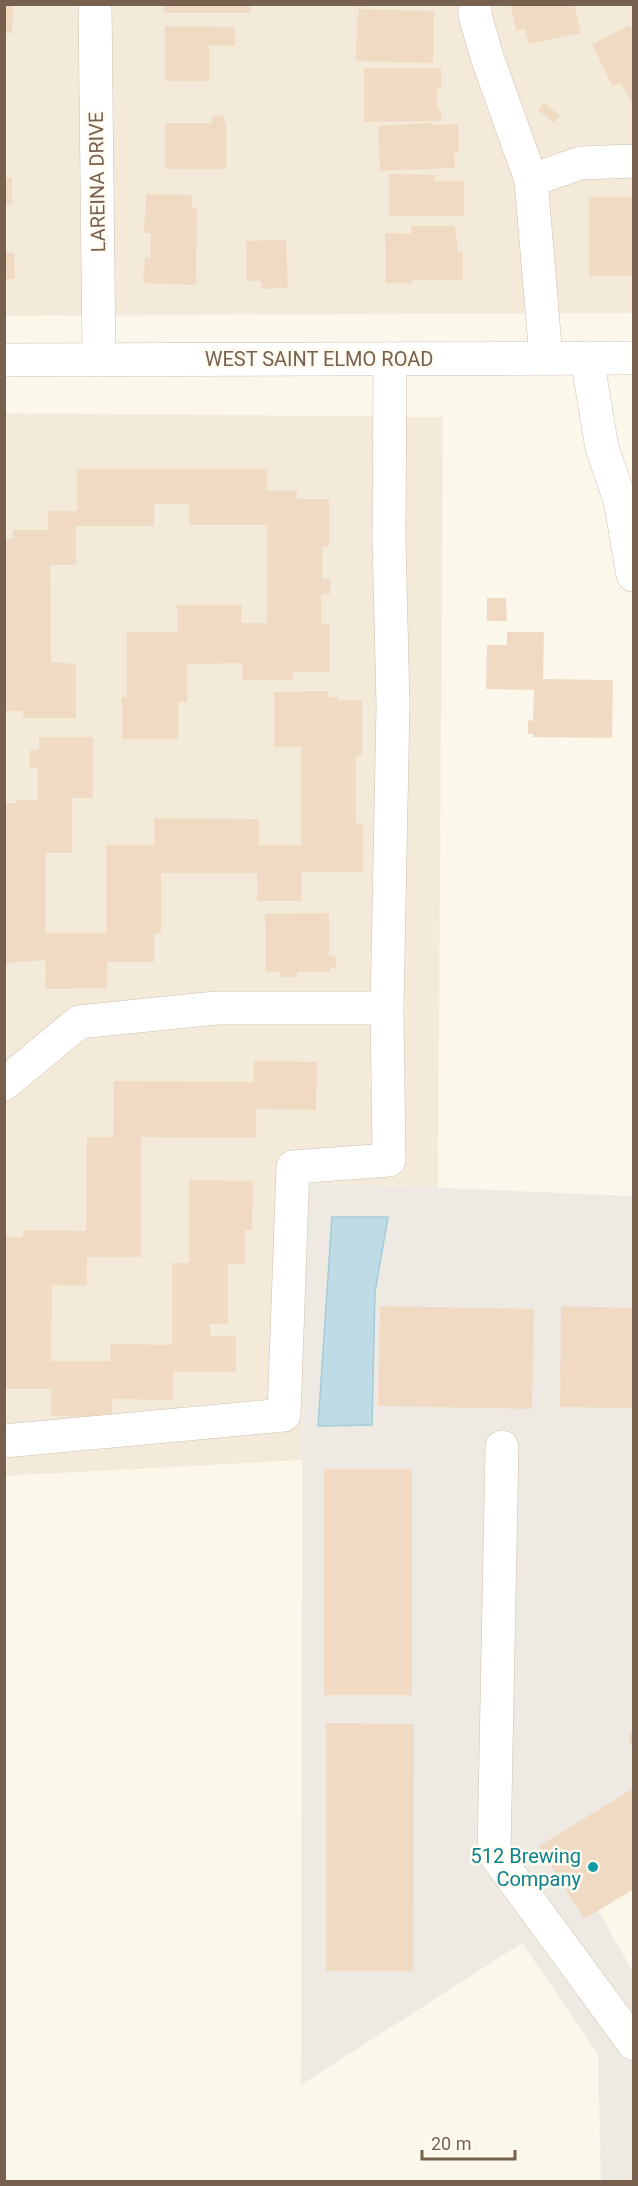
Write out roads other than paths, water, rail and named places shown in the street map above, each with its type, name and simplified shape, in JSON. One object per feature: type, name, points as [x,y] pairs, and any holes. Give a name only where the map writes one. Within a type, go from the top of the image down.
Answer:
[{"type":"street","name":"LAREINA DRIVE","points":[[95,4],[99,360]]},
{"type":"street","points":[[475,4],[487,57],[531,180],[546,358]]},
{"type":"street","points":[[531,180],[581,163],[633,161]]},
{"type":"street","points":[[587,358],[602,448],[620,500],[633,575]]},
{"type":"street","name":"WEST SAINT ELMO ROAD","points":[[4,360],[633,358]]},
{"type":"street","points":[[4,1441],[284,1415],[292,1167],[389,1160],[387,1008],[393,705],[389,455],[390,359]]},
{"type":"street","points":[[4,1084],[79,1022],[216,1008],[387,1008]]},
{"type":"street","points":[[502,1447],[494,1853],[633,2043]]},
{"type":"water","points":[[332,1217],[388,1217],[375,1292],[372,1425],[318,1426]]},
{"type":"place","name":"512 Brewing Company","points":[[593,1867]]}]
